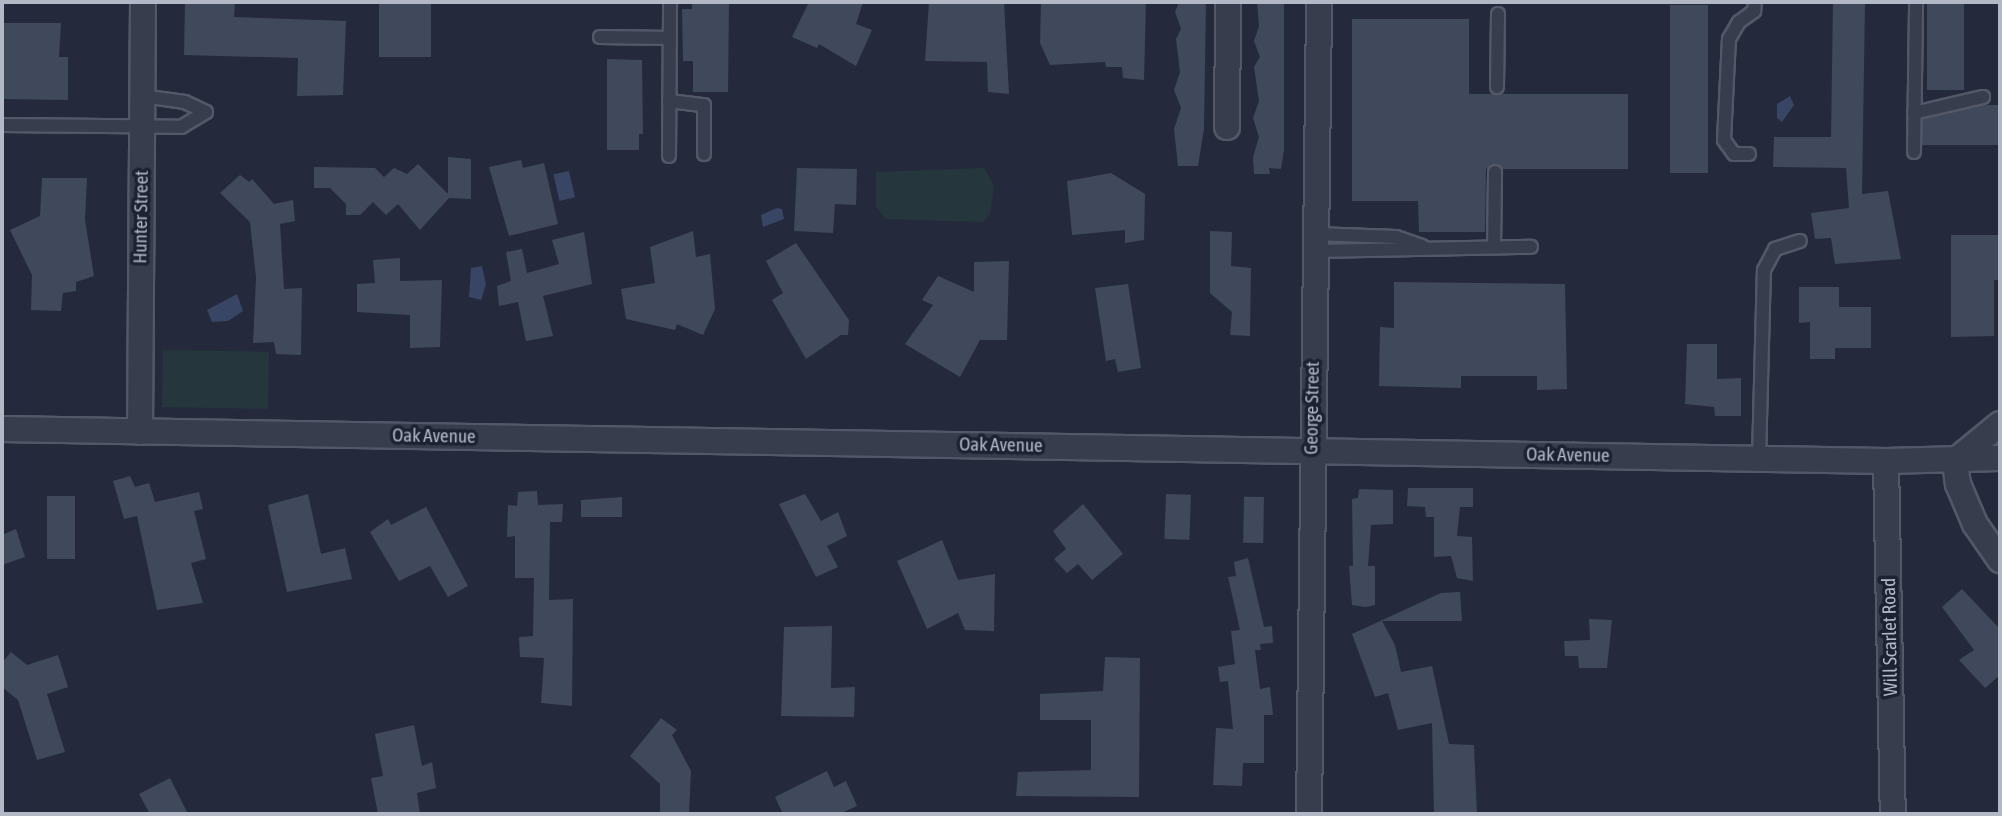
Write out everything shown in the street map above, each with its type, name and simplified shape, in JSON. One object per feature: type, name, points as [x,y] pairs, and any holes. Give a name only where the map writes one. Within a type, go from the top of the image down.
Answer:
[{"type":"street","name":"Hunter Street","points":[[140,432],[143,2]]},
{"type":"street","points":[[1227,127],[1228,2]]},
{"type":"street","name":"George Street","points":[[1309,814],[1320,2]]},
{"type":"street","points":[[2000,424],[1955,461],[1958,484],[1975,524],[2000,560]]},
{"type":"street","name":"Oak Avenue","points":[[2,429],[1886,461],[2000,458]]},
{"type":"street","name":"Will Scarlet Road","points":[[1886,461],[1893,814]]},
{"type":"lane","points":[[669,156],[670,2]]},
{"type":"lane","points":[[1749,154],[1734,154],[1724,140],[1729,39],[1739,22],[1754,11],[1755,2]]},
{"type":"lane","points":[[1914,152],[1916,2]]},
{"type":"lane","points":[[1497,88],[1498,14]]},
{"type":"lane","points":[[600,37],[670,38]]},
{"type":"lane","points":[[2,125],[181,127],[206,112],[186,102],[142,96]]},
{"type":"lane","points":[[1914,113],[1983,97]]},
{"type":"lane","points":[[669,101],[704,104],[705,155]]},
{"type":"lane","points":[[1494,247],[1495,172]]},
{"type":"lane","points":[[1759,458],[1764,270],[1775,249],[1800,241]]},
{"type":"lane","points":[[1315,242],[1531,247]]},
{"type":"shaded area","points":[[984,168],[994,186],[990,214],[983,222],[885,219],[876,206],[876,172]]},
{"type":"shaded area","points":[[163,350],[269,352],[268,409],[162,407]]},
{"type":"water","points":[[1790,96],[1794,105],[1782,122],[1777,118],[1777,104]]},
{"type":"water","points":[[569,171],[575,197],[559,201],[553,175]]},
{"type":"water","points":[[777,208],[782,209],[784,219],[763,227],[761,215]]},
{"type":"water","points":[[482,266],[486,284],[481,300],[469,297],[471,268]]},
{"type":"water","points":[[237,294],[243,311],[228,321],[212,322],[207,310]]},
{"type":"building","points":[[185,2],[235,2],[234,17],[346,21],[343,95],[297,96],[298,58],[184,55]]},
{"type":"building","points":[[379,2],[431,2],[431,57],[379,57]]},
{"type":"building","points":[[692,2],[729,2],[728,92],[693,92],[693,61],[683,61],[682,9],[692,9]]},
{"type":"building","points":[[809,2],[863,2],[856,24],[872,30],[856,66],[819,44],[817,48],[792,37]]},
{"type":"building","points":[[929,2],[1004,2],[1009,94],[988,92],[987,62],[925,61]]},
{"type":"building","points":[[1041,2],[1146,2],[1144,80],[1123,78],[1122,67],[1106,67],[1105,62],[1050,65],[1040,43]]},
{"type":"building","points":[[1179,2],[1206,2],[1204,129],[1198,166],[1178,166],[1174,129],[1181,108],[1174,90],[1180,72],[1176,39],[1181,29],[1175,12]]},
{"type":"building","points":[[1257,2],[1284,2],[1284,150],[1281,169],[1269,168],[1270,174],[1254,174],[1253,157],[1259,137],[1253,118],[1259,101],[1254,67],[1260,57],[1254,41],[1259,26]]},
{"type":"building","points":[[1833,2],[1865,2],[1862,194],[1888,191],[1901,259],[1835,264],[1831,238],[1815,239],[1811,213],[1849,208],[1846,168],[1773,167],[1774,137],[1831,137]]},
{"type":"building","points":[[1927,2],[1964,2],[1964,90],[1927,90]]},
{"type":"building","points":[[1670,5],[1708,5],[1708,173],[1670,173]]},
{"type":"building","points":[[1352,19],[1469,19],[1469,94],[1628,94],[1628,169],[1503,169],[1491,164],[1486,169],[1485,232],[1419,232],[1418,201],[1352,201]]},
{"type":"building","points":[[2,23],[61,23],[59,57],[68,57],[68,100],[2,99]]},
{"type":"building","points":[[607,59],[642,60],[643,134],[639,134],[639,150],[607,150]]},
{"type":"building","points":[[1920,105],[2000,105],[2000,145],[1920,145]]},
{"type":"building","points":[[448,157],[471,159],[471,199],[449,198],[420,230],[398,204],[386,215],[373,202],[360,215],[346,215],[346,204],[330,188],[314,188],[314,167],[375,168],[384,177],[394,168],[407,174],[418,164],[448,194]]},
{"type":"building","points":[[521,160],[523,168],[544,163],[558,224],[509,236],[489,167]]},
{"type":"building","points":[[797,168],[857,169],[856,205],[835,204],[833,233],[794,231]]},
{"type":"building","points":[[1111,173],[1145,194],[1144,240],[1125,243],[1125,230],[1072,235],[1067,181]]},
{"type":"building","points":[[240,175],[249,182],[252,179],[274,204],[293,200],[295,221],[280,224],[284,289],[302,288],[301,355],[276,354],[274,342],[253,343],[256,277],[250,222],[220,193]]},
{"type":"building","points":[[42,178],[87,178],[85,220],[94,276],[76,282],[76,291],[63,293],[61,311],[31,310],[32,275],[10,230],[40,216]]},
{"type":"building","points":[[693,231],[696,257],[710,254],[715,309],[703,335],[677,324],[675,330],[626,319],[621,289],[655,283],[650,247]]},
{"type":"building","points":[[1210,231],[1232,232],[1231,266],[1251,268],[1250,336],[1230,335],[1232,312],[1210,293]]},
{"type":"building","points":[[584,232],[592,284],[543,296],[553,336],[526,341],[518,302],[499,306],[497,286],[511,281],[506,252],[522,249],[527,273],[559,264],[552,240]]},
{"type":"building","points":[[1951,235],[2000,235],[2000,280],[1994,280],[1994,336],[1951,337]]},
{"type":"building","points":[[796,243],[849,320],[848,335],[841,335],[806,359],[772,300],[783,293],[766,261]]},
{"type":"building","points":[[400,258],[400,281],[442,280],[440,347],[410,348],[410,315],[357,312],[357,284],[375,283],[373,260]]},
{"type":"building","points":[[1009,261],[1007,340],[980,340],[960,377],[905,344],[933,305],[922,300],[938,276],[974,292],[974,262]]},
{"type":"building","points":[[1394,282],[1565,284],[1567,389],[1537,390],[1537,376],[1461,376],[1461,388],[1379,386],[1380,327],[1394,328]]},
{"type":"building","points":[[1128,284],[1141,368],[1118,372],[1115,359],[1106,361],[1095,288]]},
{"type":"building","points":[[1799,287],[1839,287],[1839,307],[1871,307],[1871,348],[1835,348],[1835,359],[1810,359],[1810,322],[1799,323]]},
{"type":"building","points":[[1687,344],[1717,344],[1717,379],[1741,378],[1741,416],[1715,416],[1714,407],[1685,404]]},
{"type":"building","points":[[130,476],[135,487],[149,483],[155,502],[199,492],[203,509],[194,511],[206,559],[191,563],[203,603],[157,610],[137,516],[124,519],[113,481]]},
{"type":"building","points":[[1408,488],[1473,488],[1473,507],[1460,507],[1457,536],[1472,537],[1473,581],[1457,578],[1451,556],[1434,557],[1434,517],[1426,517],[1425,507],[1407,506]]},
{"type":"building","points":[[1359,489],[1393,490],[1393,524],[1371,525],[1368,566],[1375,566],[1375,605],[1365,607],[1352,605],[1349,566],[1353,566],[1352,499],[1358,498]]},
{"type":"building","points":[[537,491],[538,505],[563,504],[562,522],[550,522],[549,600],[573,599],[572,706],[541,703],[544,658],[520,657],[519,637],[533,636],[534,578],[515,578],[515,536],[507,537],[508,505],[517,506],[518,492]]},
{"type":"building","points":[[308,494],[321,554],[345,548],[352,579],[287,592],[268,505]]},
{"type":"building","points":[[805,494],[821,521],[838,512],[847,536],[827,546],[838,567],[816,577],[779,504]]},
{"type":"building","points":[[1166,494],[1191,495],[1189,540],[1164,539]]},
{"type":"building","points":[[47,496],[75,496],[75,559],[47,559]]},
{"type":"building","points":[[622,497],[622,517],[581,517],[581,500]]},
{"type":"building","points":[[1244,497],[1264,497],[1263,543],[1243,543]]},
{"type":"building","points":[[1083,504],[1123,554],[1092,580],[1078,564],[1067,573],[1054,559],[1066,549],[1053,531]]},
{"type":"building","points":[[426,507],[468,586],[448,597],[430,566],[399,581],[370,532],[388,519],[391,525]]},
{"type":"building","points":[[16,529],[25,557],[2,565],[2,535]]},
{"type":"building","points":[[942,540],[958,580],[995,574],[994,631],[965,630],[958,613],[927,629],[897,561]]},
{"type":"building","points":[[1248,558],[1264,627],[1272,626],[1273,643],[1260,644],[1261,650],[1255,650],[1260,689],[1270,687],[1273,715],[1264,715],[1264,763],[1243,763],[1242,786],[1213,785],[1216,728],[1233,729],[1228,681],[1220,682],[1218,667],[1235,664],[1231,631],[1240,630],[1228,577],[1236,576],[1234,562]]},
{"type":"building","points":[[1962,589],[2000,629],[2000,675],[1985,688],[1959,660],[1974,650],[1942,607]]},
{"type":"building","points":[[1460,592],[1462,621],[1382,621],[1395,645],[1401,672],[1432,666],[1449,744],[1474,745],[1477,814],[1434,814],[1432,723],[1398,730],[1388,693],[1375,697],[1352,634],[1441,593]]},
{"type":"building","points":[[1589,619],[1612,620],[1607,668],[1579,668],[1578,656],[1565,656],[1564,641],[1590,640]]},
{"type":"building","points":[[832,626],[831,688],[855,687],[854,717],[781,716],[784,627]]},
{"type":"building","points":[[11,652],[27,665],[58,655],[68,687],[47,694],[65,752],[37,760],[18,700],[2,687],[2,663]]},
{"type":"building","points":[[1105,657],[1140,658],[1139,797],[1016,796],[1018,772],[1091,770],[1091,720],[1040,720],[1040,694],[1103,691]]},
{"type":"building","points":[[661,718],[677,730],[672,735],[691,771],[689,814],[660,814],[660,784],[630,756]]},
{"type":"building","points":[[414,725],[422,766],[432,762],[436,788],[417,793],[420,814],[378,814],[371,778],[383,776],[375,734]]},
{"type":"building","points":[[827,771],[834,787],[846,781],[857,806],[839,814],[783,814],[775,797]]},
{"type":"building","points":[[170,778],[188,814],[150,814],[139,794]]}]
